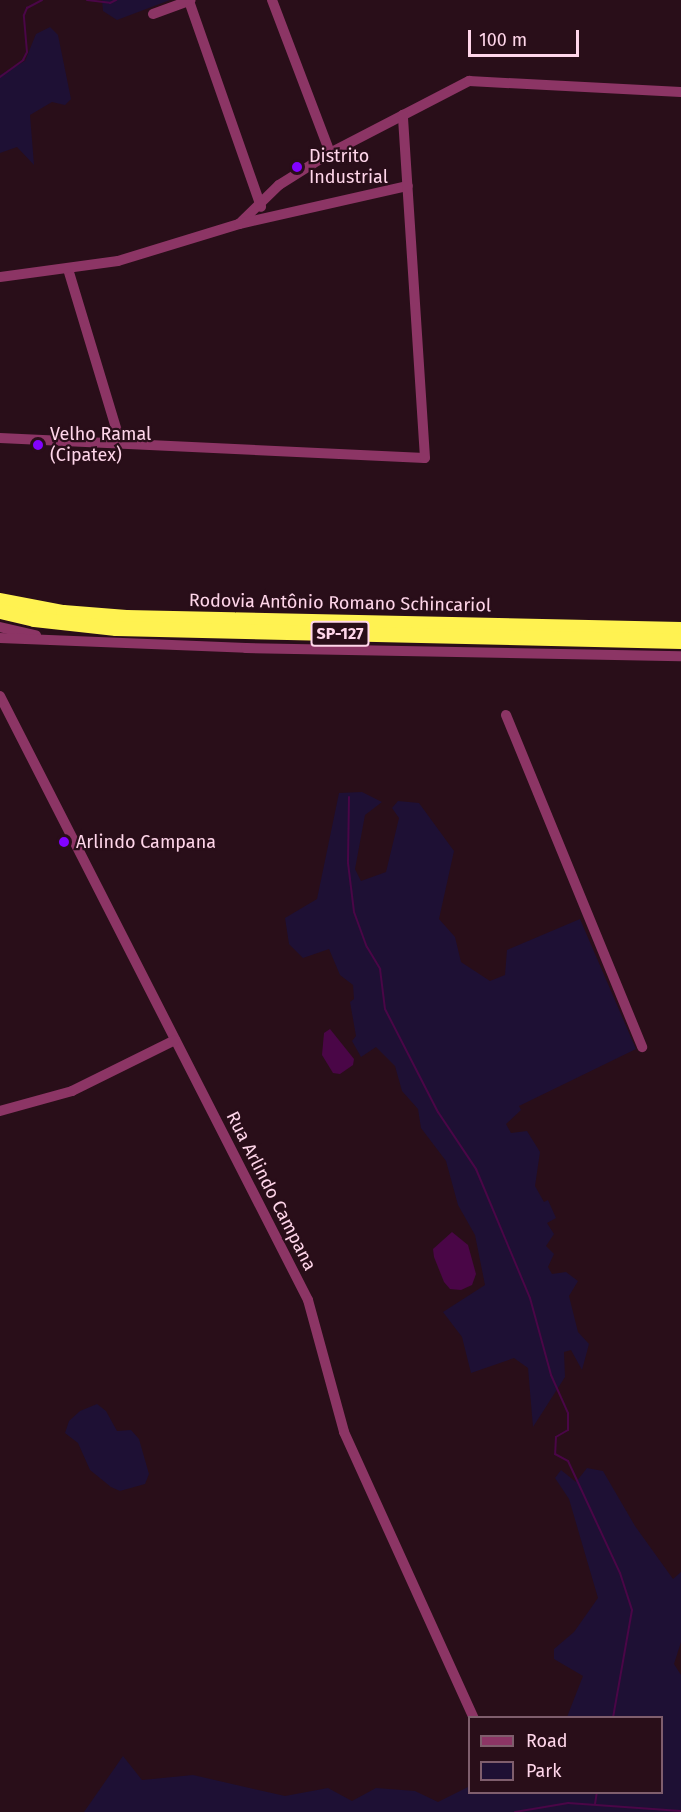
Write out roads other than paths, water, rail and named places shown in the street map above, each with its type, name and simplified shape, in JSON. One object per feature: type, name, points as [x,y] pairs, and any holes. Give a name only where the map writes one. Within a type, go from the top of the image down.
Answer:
[{"type":"highway","name":"Rodovia Antônio Romano Schincariol","points":[[0,600],[63,612],[126,617],[681,629]]},
{"type":"highway","name":"Rodovia Antônio Romano Schincariol","points":[[0,611],[34,619],[116,628],[681,641]]},
{"type":"street","points":[[272,0],[330,153]]},
{"type":"street","points":[[153,14],[190,1],[265,219]]},
{"type":"street","points":[[239,224],[259,203],[330,153],[458,85],[481,79],[681,92]]},
{"type":"street","points":[[0,438],[120,441],[425,458],[403,115]]},
{"type":"street","points":[[0,277],[133,257],[239,224],[408,186]]},
{"type":"street","points":[[68,268],[120,441]]},
{"type":"street","points":[[0,627],[60,640]]},
{"type":"street","points":[[0,638],[681,656]]},
{"type":"street","name":"Rua Arlindo Campana","points":[[1,701],[311,1307],[344,1432],[473,1716]]},
{"type":"street","points":[[506,715],[642,1047]]},
{"type":"street","points":[[0,1111],[72,1091],[175,1040]]},
{"type":"waterway","points":[[0,77],[23,60],[27,52],[24,15],[27,8],[42,0]]},
{"type":"waterway","points":[[87,0],[110,3],[116,0]]},
{"type":"waterway","points":[[349,797],[348,863],[354,912],[367,947],[380,969],[385,1009],[438,1112],[476,1169],[530,1298],[551,1375],[568,1413],[568,1430],[556,1437],[555,1454],[568,1461],[620,1573],[632,1610],[613,1716]]},
{"type":"waterway","points":[[595,1804],[597,1794]]},
{"type":"waterway","points":[[515,1812],[568,1803],[681,1811]]},
{"type":"place","name":"Distrito Industrial","points":[[297,167]]},
{"type":"place","name":"Velho Ramal (Cipatex)","points":[[38,445]]},
{"type":"place","name":"Arlindo Campana","points":[[64,842]]}]
